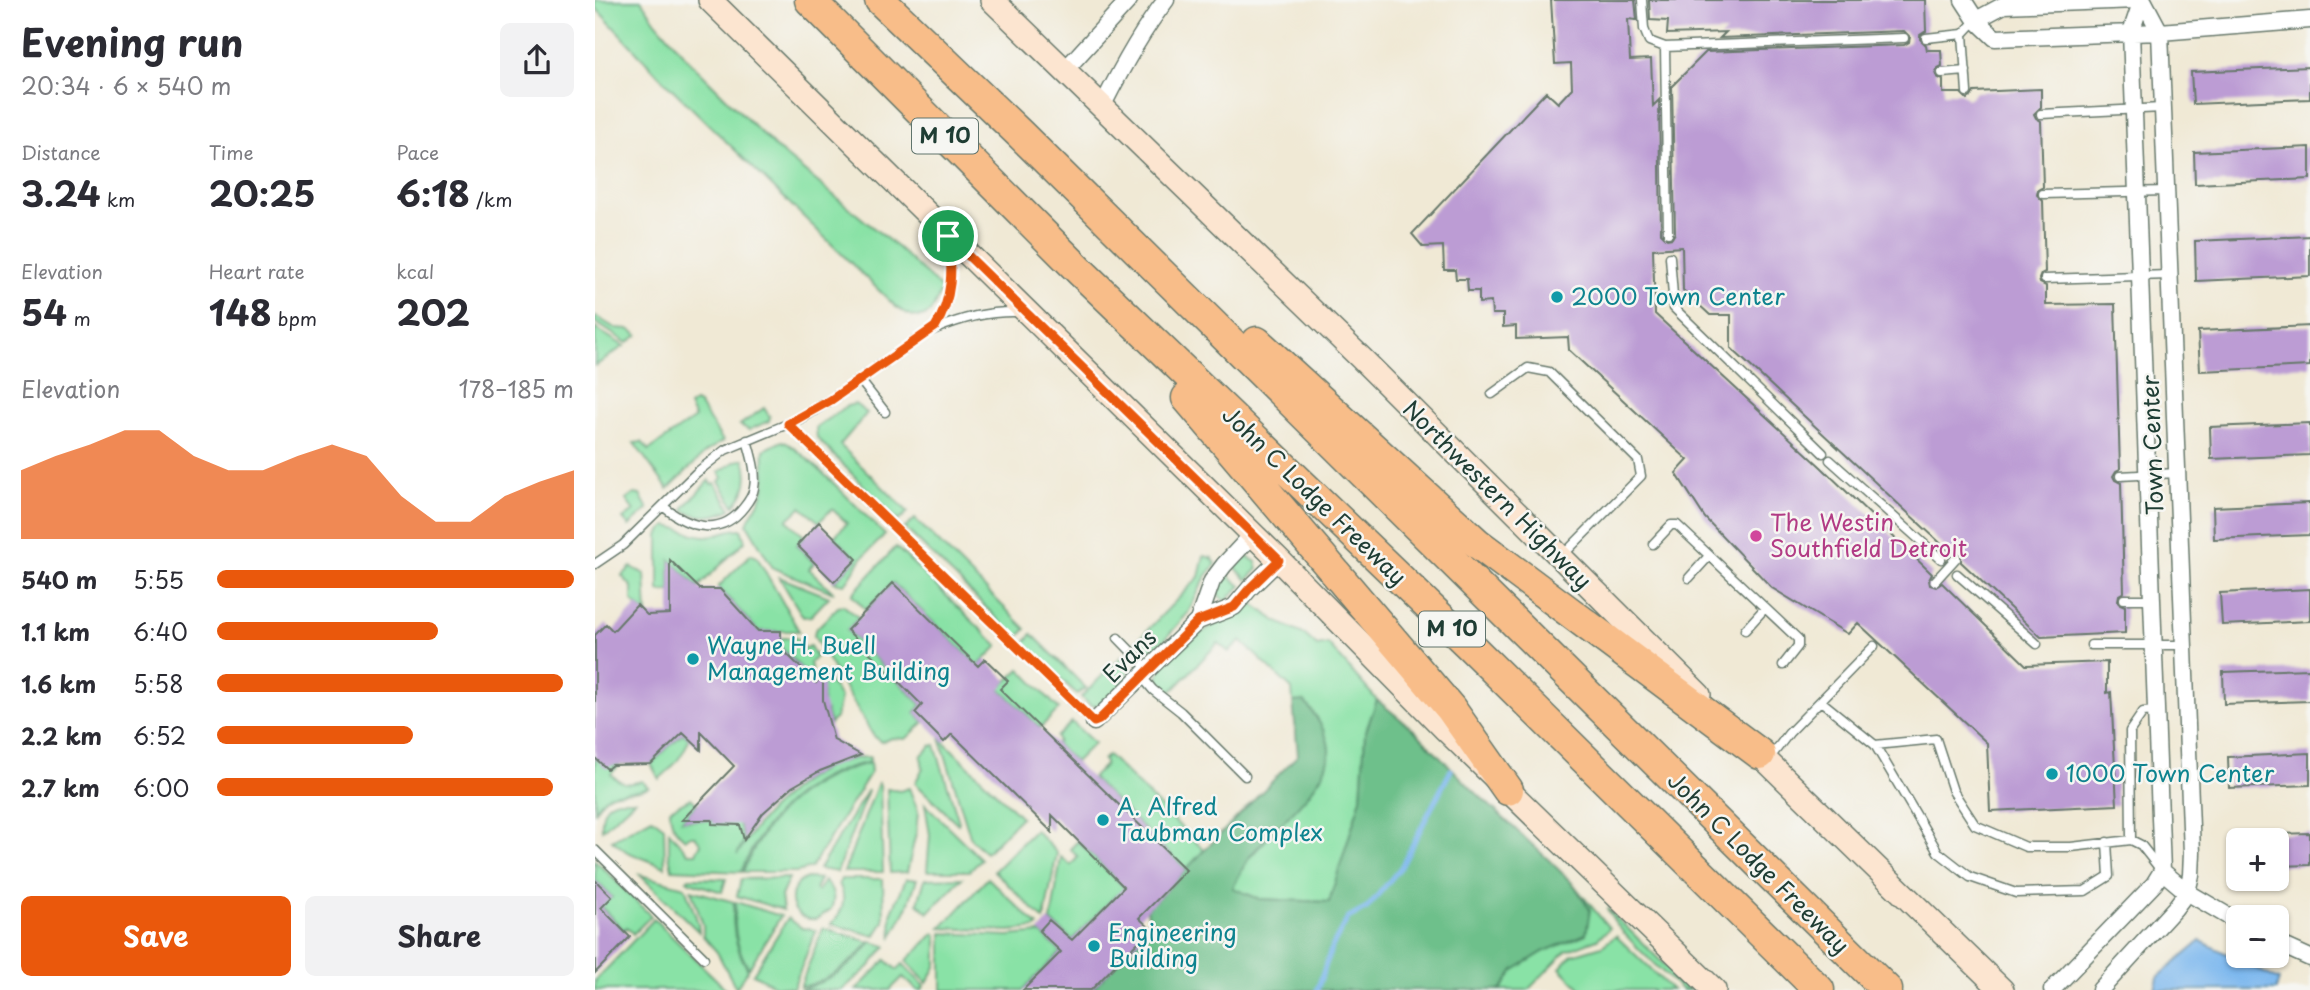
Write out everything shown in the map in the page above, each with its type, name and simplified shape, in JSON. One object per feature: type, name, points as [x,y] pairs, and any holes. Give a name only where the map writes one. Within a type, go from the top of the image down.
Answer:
[{"type":"highway","name":"John C Lodge Freeway","points":[[810,0],[1081,272],[1469,645],[1819,990]]},
{"type":"highway","name":"John C Lodge Freeway","points":[[880,0],[1020,134],[1887,990]]},
{"type":"highway","points":[[1081,272],[1451,709],[1508,790]]},
{"type":"highway","points":[[1166,279],[1224,312],[1477,543],[1763,757]]},
{"type":"main road","points":[[710,0],[1279,560],[1444,728],[1714,990]]},
{"type":"main road","name":"Northwestern Highway","points":[[992,0],[1361,358],[1560,558],[2002,990]]},
{"type":"street","points":[[1065,70],[1129,0]]},
{"type":"street","points":[[1103,106],[1121,69],[1153,16],[1166,0]]},
{"type":"street","points":[[1963,0],[1976,20],[1995,38],[2160,32],[2310,20]]},
{"type":"street","points":[[1976,20],[2003,3],[2137,0]]},
{"type":"street","name":"Town Center","points":[[2100,990],[2175,908],[2186,892],[2191,875],[2192,853],[2160,32],[2142,0]]},
{"type":"street","name":"Town Center","points":[[2142,0],[2130,32],[2162,871]]},
{"type":"street","name":"Evans","points":[[1198,621],[1212,582],[1252,535]]},
{"type":"street","name":"Evans","points":[[1094,722],[1198,621],[1234,607],[1279,560]]},
{"type":"street","points":[[2052,990],[2154,884],[2162,871],[2186,892],[2226,915]]},
{"type":"street","points":[[2289,948],[2310,958]]},
{"type":"lane","points":[[1642,0],[1644,29],[1649,41],[1665,47],[1904,38]]},
{"type":"lane","points":[[1926,38],[1963,34],[1976,20]]},
{"type":"lane","points":[[1963,34],[1966,93]]},
{"type":"lane","points":[[1665,47],[1668,233]]},
{"type":"lane","points":[[1942,73],[1966,71]]},
{"type":"lane","points":[[2041,114],[2162,108]]},
{"type":"lane","points":[[2043,194],[2166,191]]},
{"type":"lane","points":[[931,330],[944,310],[951,284],[948,236]]},
{"type":"lane","points":[[1670,257],[1674,308],[1823,453]]},
{"type":"lane","points":[[2045,279],[2169,275]]},
{"type":"lane","points":[[595,564],[623,545],[725,450],[788,424],[831,400],[931,330],[969,317],[1000,312],[1027,313]]},
{"type":"lane","points":[[1492,394],[1528,368],[1549,372],[1638,460],[1641,476],[1560,558]]},
{"type":"lane","points":[[860,380],[885,412]]},
{"type":"lane","points":[[788,424],[1094,722]]},
{"type":"lane","points":[[664,507],[682,521],[702,526],[723,525],[738,515],[754,491],[755,474],[747,440]]},
{"type":"lane","points":[[1830,460],[1941,559]]},
{"type":"lane","points":[[2120,476],[2177,473]]},
{"type":"lane","points":[[1653,544],[1671,525],[1677,525],[1798,639],[1798,646],[1783,665]]},
{"type":"lane","points":[[1689,578],[1709,556]]},
{"type":"lane","points":[[1935,581],[1956,558]]},
{"type":"lane","points":[[1957,574],[2037,645]]},
{"type":"lane","points":[[2124,599],[2152,598]]},
{"type":"lane","points":[[1745,630],[1765,608]]},
{"type":"lane","points":[[1118,638],[1145,674],[1153,690],[1181,712],[1245,776]]},
{"type":"lane","points":[[2091,645],[2183,645]]},
{"type":"lane","points":[[1763,757],[1822,702],[1874,646]]},
{"type":"lane","points":[[1822,702],[1875,745],[1938,852],[1969,877],[2016,893],[2085,891],[2109,876],[2107,842]]},
{"type":"lane","points":[[2131,840],[2130,731],[2143,712],[2157,711]]},
{"type":"lane","points":[[1875,745],[1936,740],[1953,791],[1975,825],[2026,847],[2071,847],[2131,840],[2141,845],[2162,871]]},
{"type":"lane","points":[[595,850],[704,958]]},
{"type":"green space","points":[[595,0],[641,0],[692,64],[776,148],[898,248],[941,288],[930,312],[925,316],[913,316],[896,307],[662,79],[595,7]]},
{"type":"green space","points":[[595,316],[615,328],[629,329],[638,335],[627,343],[595,322]]},
{"type":"green space","points":[[595,328],[624,346],[595,366]]},
{"type":"green space","points":[[695,402],[723,441],[706,452],[668,489],[634,443],[642,442],[649,450],[695,418],[689,406]]},
{"type":"green space","points":[[855,404],[867,413],[840,445],[908,512],[898,521],[817,438],[816,428],[847,406]]},
{"type":"green space","points":[[764,408],[770,417],[769,421],[749,430],[740,425]]},
{"type":"green space","points":[[782,441],[791,445],[818,468],[885,535],[862,558],[844,584],[834,582],[857,559],[834,537],[847,523],[832,509],[819,522],[801,507],[787,520],[805,537],[797,545],[814,563],[809,569],[834,593],[773,568],[747,524],[764,489],[764,450]]},
{"type":"green space","points":[[744,459],[746,484],[734,506],[719,481],[723,478],[719,472]]},
{"type":"green space","points":[[709,480],[711,484],[715,483],[731,509],[708,516],[684,511],[684,508]]},
{"type":"green space","points":[[634,494],[640,495],[648,509],[629,526],[623,519],[634,511],[626,500]]},
{"type":"green space","points":[[915,519],[1026,629],[1017,638],[905,528]]},
{"type":"green space","points":[[667,526],[706,536],[741,529],[745,541],[698,587],[670,560],[670,592],[659,591],[659,536]]},
{"type":"green space","points":[[896,547],[998,646],[980,664],[981,669],[893,583],[866,610],[852,595]]},
{"type":"green space","points":[[751,554],[757,557],[799,631],[758,631],[718,587]]},
{"type":"green space","points":[[1204,556],[1212,558],[1216,564],[1205,578],[1188,613],[1159,646],[1147,649],[1135,643],[1199,577]]},
{"type":"green space","points":[[1248,557],[1256,562],[1258,569],[1247,580],[1235,567],[1243,558]]},
{"type":"green space","points":[[631,567],[645,574],[647,615],[632,601],[632,587],[622,576]]},
{"type":"green space","points":[[1227,574],[1241,586],[1225,601],[1216,593],[1217,586]]},
{"type":"green space","points":[[779,577],[829,597],[811,616],[803,617]]},
{"type":"green space","points":[[1249,601],[1276,621],[1305,635],[1317,646],[1328,644],[1377,700],[1365,734],[1361,798],[1329,902],[1259,899],[1232,888],[1249,858],[1303,800],[1324,773],[1318,719],[1305,702],[1293,702],[1292,689],[1241,641],[1229,652],[1218,643],[1173,690],[1166,692],[1158,680],[1161,669],[1181,647]]},
{"type":"green space","points":[[843,605],[859,618],[847,630],[922,705],[915,713],[924,722],[906,739],[892,738],[881,742],[873,735],[814,636],[815,630]]},
{"type":"green space","points":[[1032,634],[1086,688],[1077,694],[1023,644]]},
{"type":"green space","points":[[780,638],[797,638],[804,649],[810,646],[816,657],[810,663],[813,676],[773,716],[803,670],[781,648]]},
{"type":"green space","points":[[1121,657],[1128,666],[1128,672],[1121,686],[1104,702],[1091,706],[1081,697]]},
{"type":"green space","points":[[1020,669],[1059,709],[1040,728],[997,686],[1003,685]]},
{"type":"green space","points":[[825,673],[840,698],[836,717],[830,724],[826,711],[823,714],[822,676]]},
{"type":"green space","points":[[1377,700],[1414,730],[1574,885],[1590,910],[1586,934],[1543,952],[1514,970],[1501,990],[1091,990],[1150,929],[1147,909],[1298,755],[1293,702],[1304,701],[1320,724],[1328,743],[1327,763],[1311,791],[1251,855],[1233,888],[1259,899],[1329,902],[1361,798],[1365,734]]},
{"type":"green space","points":[[1072,722],[1094,743],[1075,762],[1056,744],[1056,737]]},
{"type":"green space","points":[[683,733],[689,739],[684,751],[659,779],[651,764]]},
{"type":"green space","points":[[940,738],[1021,817],[986,853],[971,839]]},
{"type":"green space","points":[[935,745],[958,824],[915,783],[923,768],[921,756]]},
{"type":"green space","points":[[1108,755],[1204,850],[1186,870],[1092,778],[1106,764],[1103,760]]},
{"type":"green space","points":[[870,757],[870,762],[827,776],[791,800],[762,833],[741,872],[672,869],[669,831],[688,853],[696,853],[701,844],[695,836],[685,839],[678,832],[673,826],[670,809],[691,798],[697,804],[682,820],[738,820],[744,840],[737,855],[761,821],[792,790],[830,767]]},
{"type":"green space","points":[[595,758],[612,765],[620,764],[611,774],[618,780],[629,783],[642,781],[648,787],[611,795],[605,798],[595,813]]},
{"type":"green space","points":[[870,763],[871,772],[811,868],[797,872],[743,872],[764,832],[792,801],[827,778]]},
{"type":"green space","points":[[878,783],[883,872],[844,872]]},
{"type":"green space","points":[[909,788],[918,811],[916,833],[907,872],[890,873],[887,789],[900,791]]},
{"type":"green space","points":[[868,790],[837,872],[819,869]]},
{"type":"green space","points":[[618,800],[635,800],[602,830],[606,807]]},
{"type":"green space","points":[[925,804],[981,859],[969,871],[927,871],[930,835]]},
{"type":"green space","points":[[652,818],[664,827],[665,867],[627,852],[612,840]]},
{"type":"green space","points":[[1035,830],[1057,853],[1044,920],[994,871]]},
{"type":"green space","points":[[1078,841],[1136,899],[1116,895],[1072,940],[1051,921],[1061,857],[1071,865],[1078,857],[1070,849]]},
{"type":"green space","points":[[595,860],[651,916],[633,934],[627,927],[624,930],[599,905],[612,897],[595,880]]},
{"type":"green space","points":[[640,875],[685,887],[699,932]]},
{"type":"green space","points":[[789,878],[781,896],[783,910],[737,896],[741,879]]},
{"type":"green space","points":[[807,878],[820,879],[815,889],[818,891],[824,881],[833,894],[831,909],[817,919],[801,916],[792,904],[794,889]]},
{"type":"green space","points":[[962,878],[928,913],[918,903],[925,879]]},
{"type":"green space","points":[[988,878],[1038,926],[1036,928],[1009,931],[941,928]]},
{"type":"green space","points":[[726,879],[722,892],[690,882],[687,880]]},
{"type":"green space","points":[[841,879],[883,879],[884,922],[875,936],[831,924],[842,905],[843,895],[839,884]]},
{"type":"green space","points":[[906,879],[917,879],[907,908],[892,937],[891,914]]},
{"type":"green space","points":[[1574,885],[1608,930],[1597,939],[1566,951],[1528,990],[1501,990],[1514,970],[1543,952],[1590,910]]},
{"type":"green space","points":[[691,890],[734,902],[735,937],[748,970],[736,988],[717,952],[703,936],[703,925]]},
{"type":"green space","points":[[736,902],[781,916],[749,968],[736,936]]},
{"type":"green space","points":[[1607,908],[1690,990],[1682,990],[1640,950],[1619,928]]},
{"type":"green space","points":[[788,918],[802,928],[816,930],[793,988],[775,986],[753,974]]},
{"type":"green space","points":[[654,919],[727,990],[595,990],[595,981]]},
{"type":"green space","points":[[823,928],[870,942],[839,970],[821,981],[800,987]]},
{"type":"green space","points":[[935,933],[937,965],[927,983],[906,961]]},
{"type":"green space","points":[[942,933],[1008,936],[1041,933],[1061,952],[1023,990],[942,990]]},
{"type":"green space","points":[[1616,936],[1672,990],[1582,990],[1560,968],[1572,955],[1602,946]]},
{"type":"green space","points":[[872,942],[886,946],[869,967],[842,990],[800,990],[839,972]]},
{"type":"green space","points":[[886,960],[897,970],[903,964],[924,986],[922,990],[917,990],[903,977],[890,990],[856,990]]},
{"type":"water","points":[[2201,941],[2226,954],[2226,968],[2255,968],[2279,980],[2276,990],[2155,990],[2158,977]]},
{"type":"building","points":[[1551,0],[1635,0],[1637,20],[1628,19],[1630,60],[1651,59],[1653,106],[1659,100],[1661,233],[1667,239],[1672,238],[1675,233],[1672,86],[1706,52],[1904,45],[1909,42],[1910,37],[1904,31],[1720,38],[1726,32],[1667,34],[1668,21],[1650,20],[1649,0],[1925,0],[1926,31],[1920,35],[1920,39],[1927,50],[1941,50],[1942,66],[1935,73],[1943,80],[1943,93],[1961,93],[1967,99],[1974,92],[2041,89],[2041,107],[2034,114],[2041,121],[2043,187],[2038,190],[2037,195],[2043,201],[2045,272],[2039,279],[2040,283],[2046,286],[2046,305],[2115,304],[2120,469],[2113,476],[2121,483],[2124,592],[2119,595],[2118,600],[2125,606],[2125,633],[2041,637],[1961,562],[1961,554],[1951,553],[1731,348],[1731,315],[1710,315],[1683,290],[1682,247],[1653,249],[1655,314],[1932,574],[1930,585],[1936,587],[1942,583],[2026,665],[2107,662],[2107,693],[2111,692],[2117,805],[1990,811],[1987,743],[1858,623],[1848,634],[1772,588],[1705,518],[1676,473],[1688,460],[1569,350],[1568,337],[1516,339],[1516,326],[1503,327],[1503,314],[1492,314],[1491,302],[1479,303],[1479,291],[1468,291],[1467,279],[1456,279],[1455,270],[1444,270],[1443,246],[1423,247],[1412,234],[1546,92],[1558,103],[1572,88],[1571,63],[1555,64]]},
{"type":"building","points":[[2310,67],[2310,99],[2193,104],[2191,72]]},
{"type":"building","points":[[2310,147],[2310,179],[2195,184],[2194,152]]},
{"type":"building","points":[[2310,236],[2310,276],[2196,281],[2195,241]]},
{"type":"building","points":[[2310,326],[2310,366],[2200,371],[2198,331]]},
{"type":"building","points":[[2310,423],[2310,455],[2211,459],[2210,427]]},
{"type":"building","points":[[2310,503],[2310,535],[2214,539],[2213,507]]},
{"type":"building","points":[[819,522],[857,559],[834,582],[797,545]]},
{"type":"building","name":"Wayne H. Buell Management Building","points":[[670,560],[700,589],[720,589],[758,631],[781,631],[781,648],[816,683],[823,675],[823,700],[834,740],[861,755],[820,771],[792,787],[763,813],[744,840],[740,825],[712,824],[712,820],[682,820],[734,766],[701,732],[701,750],[683,733],[651,764],[612,765],[607,769],[595,758],[595,635],[606,624],[613,631],[637,605],[647,615],[670,614]]},
{"type":"building","points":[[893,583],[978,666],[985,659],[1008,681],[1000,689],[1186,870],[1139,918],[1151,929],[1091,990],[1023,990],[1061,952],[1039,931],[1049,920],[1072,940],[1124,887],[1052,815],[1052,832],[952,734],[944,742],[915,713],[922,705],[847,630]]},
{"type":"building","points":[[2310,589],[2310,621],[2222,625],[2220,593]]},
{"type":"building","points":[[2310,669],[2310,701],[2224,704],[2223,672]]},
{"type":"building","points":[[2310,753],[2310,785],[2229,788],[2228,757]]},
{"type":"building","points":[[2310,833],[2310,865],[2289,866],[2289,834]]},
{"type":"building","points":[[595,880],[612,897],[601,908],[630,937],[595,973]]},
{"type":"waterway","points":[[1317,990],[1332,947],[1348,918],[1367,908],[1401,867],[1451,770]]},
{"type":"place","name":"2000 Town Center","points":[[1557,297]]},
{"type":"place","name":"The Westin Southfield Detroit","points":[[1756,536]]},
{"type":"place","name":"Wayne H. Buell Management Building","points":[[693,659]]},
{"type":"place","name":"1000 Town Center","points":[[2052,774]]},
{"type":"place","name":"A. Alfred Taubman Complex","points":[[1103,820]]},
{"type":"place","name":"Engineering Building","points":[[1094,946]]},
{"type":"route","points":[[948,236],[1279,560],[1234,607],[1198,621],[1094,722],[788,424],[831,400],[935,327],[944,310],[951,284],[948,236]]}]
